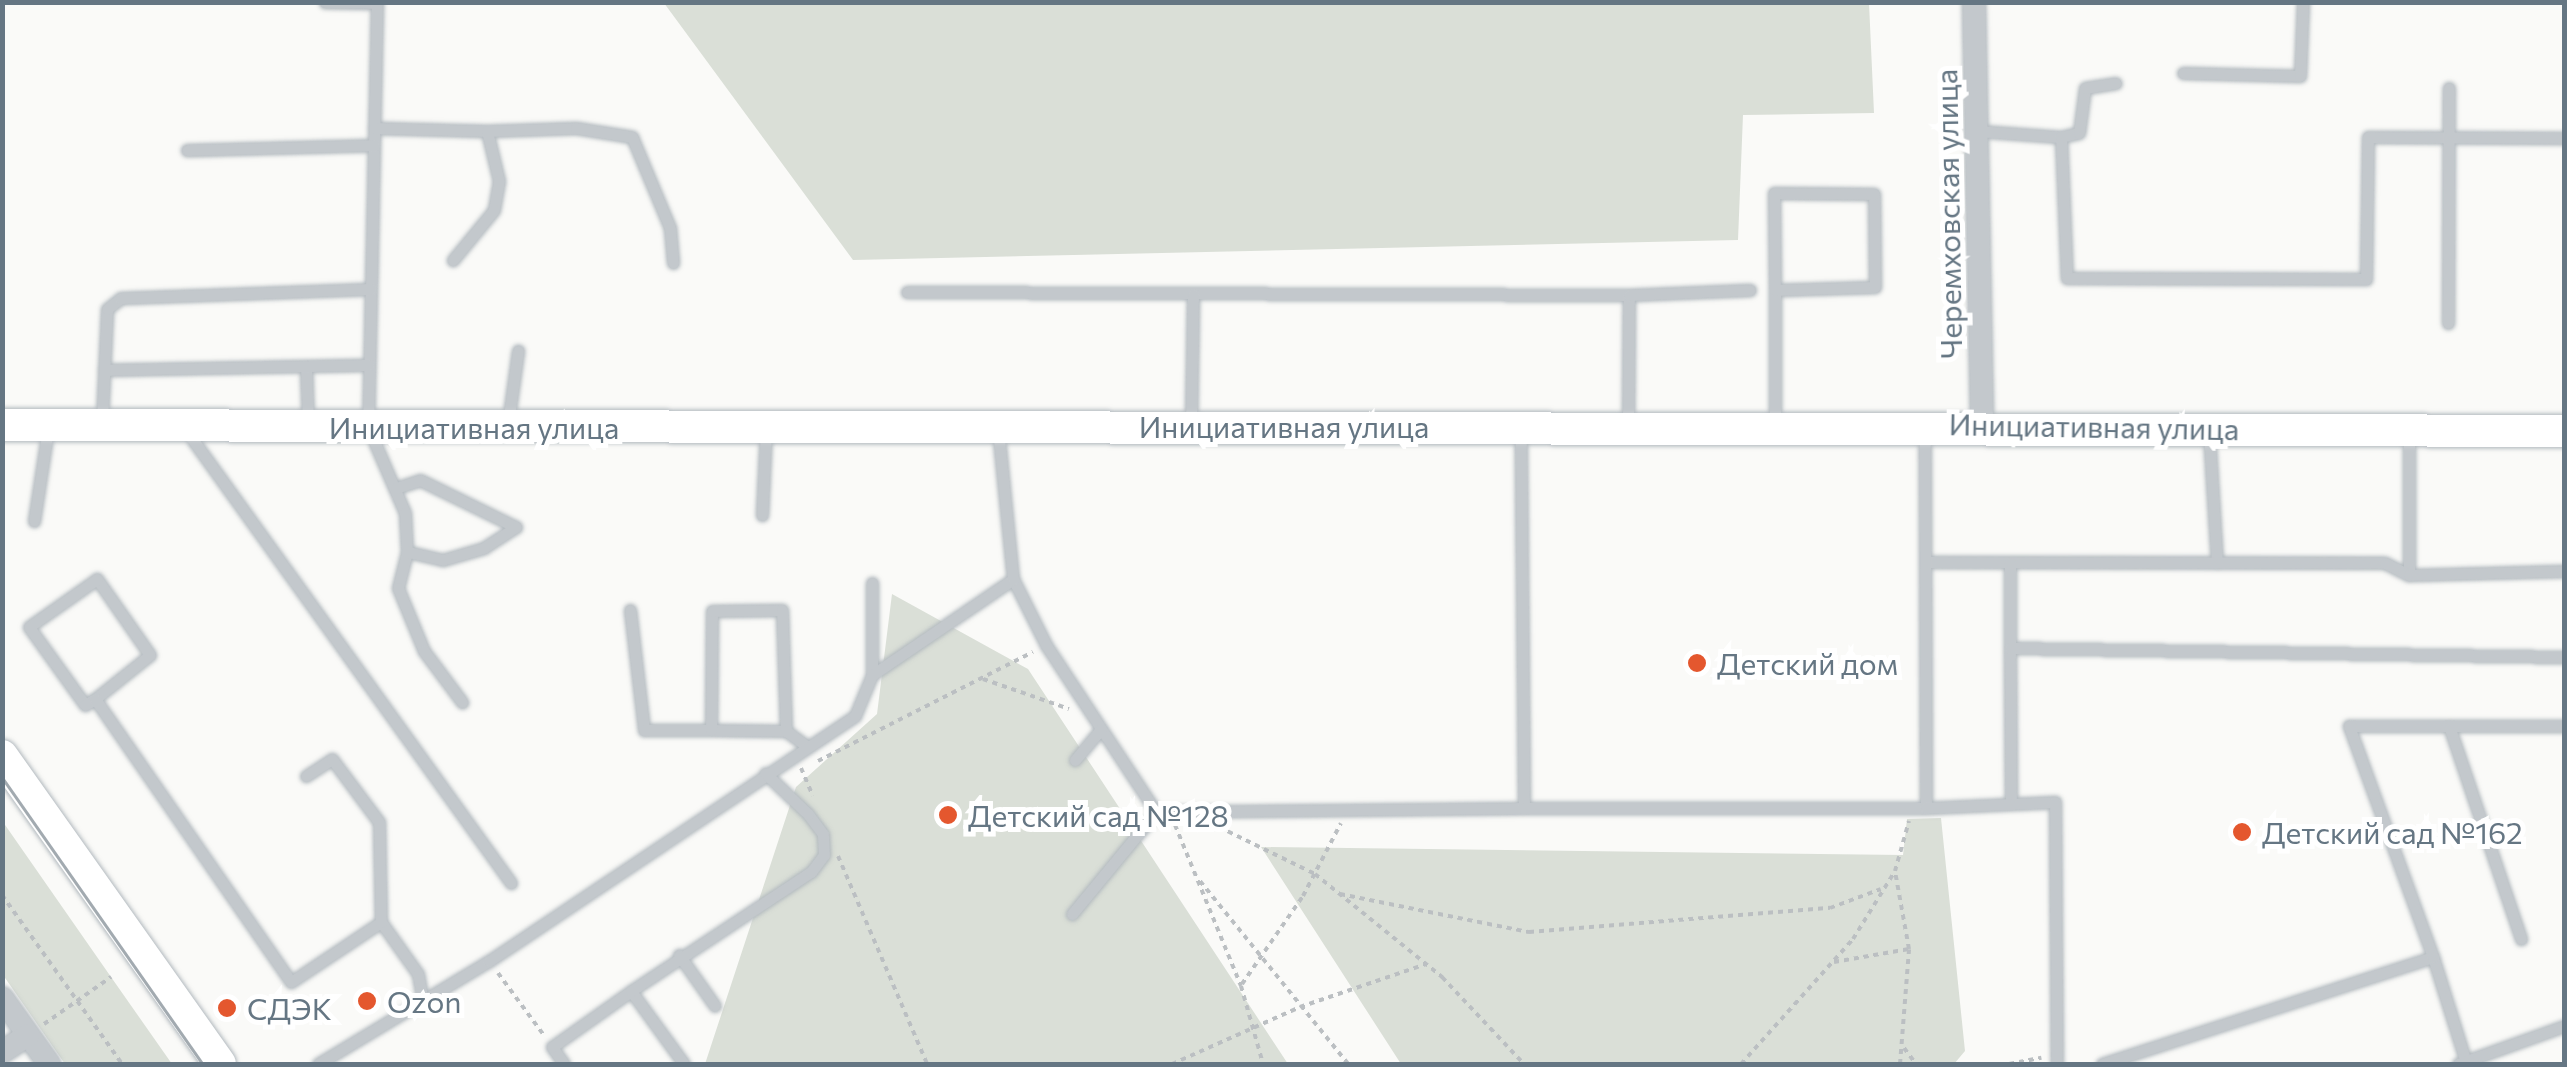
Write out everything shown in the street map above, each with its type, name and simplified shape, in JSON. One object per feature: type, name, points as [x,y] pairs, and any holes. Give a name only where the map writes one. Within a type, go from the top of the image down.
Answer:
[{"type":"main road","name":"Инициативная улица","points":[[2,426],[1982,425],[2564,431]]},
{"type":"main road","points":[[2,756],[220,1064]]},
{"type":"street","name":"Черемховская улица","points":[[1974,2],[1982,425]]},
{"type":"street","points":[[2,998],[48,1064]]},
{"type":"street","points":[[2,1052],[28,1035]]},
{"type":"lane","points":[[324,2],[377,3],[368,427],[396,488],[407,552],[398,588],[424,650],[462,702]]},
{"type":"lane","points":[[2184,73],[2300,76],[2304,2]]},
{"type":"lane","points":[[1976,131],[2060,137],[2079,132],[2085,88],[2116,83]]},
{"type":"lane","points":[[2448,323],[2450,88]]},
{"type":"lane","points":[[374,128],[576,128],[632,137],[670,228],[673,263]]},
{"type":"lane","points":[[453,260],[494,210],[499,181],[487,131]]},
{"type":"lane","points":[[2060,137],[2067,278],[2326,279],[2366,279],[2368,137],[2564,138]]},
{"type":"lane","points":[[187,150],[374,145]]},
{"type":"lane","points":[[1775,290],[1876,287],[1874,194],[1774,193],[1775,425]]},
{"type":"lane","points":[[102,426],[107,309],[121,298],[371,290]]},
{"type":"lane","points":[[907,292],[1630,295],[1750,290]]},
{"type":"lane","points":[[1191,426],[1193,294]]},
{"type":"lane","points":[[1628,425],[1630,295]]},
{"type":"lane","points":[[507,427],[518,351]]},
{"type":"lane","points":[[104,370],[369,365]]},
{"type":"lane","points":[[306,366],[308,427]]},
{"type":"lane","points":[[1921,808],[1925,425]]},
{"type":"lane","points":[[34,521],[48,426]]},
{"type":"lane","points":[[182,426],[511,884]]},
{"type":"lane","points":[[1520,426],[1524,808]]},
{"type":"lane","points":[[762,515],[766,427]]},
{"type":"lane","points":[[998,427],[1012,579],[1046,646],[1092,717],[1170,812]]},
{"type":"lane","points":[[2209,427],[2216,563]]},
{"type":"lane","points":[[2409,429],[2409,575]]},
{"type":"lane","points":[[396,488],[420,480],[516,527],[484,548],[443,560],[407,552]]},
{"type":"lane","points":[[1926,562],[2385,563],[2409,575],[2564,572]]},
{"type":"lane","points":[[2010,563],[2011,804]]},
{"type":"lane","points":[[97,579],[150,656],[95,699],[85,706],[29,627],[97,579]]},
{"type":"lane","points":[[872,675],[1012,579]]},
{"type":"lane","points":[[318,1064],[490,961],[805,745],[854,716],[872,675],[872,583]]},
{"type":"lane","points":[[630,610],[644,730],[786,731],[805,745]]},
{"type":"lane","points":[[711,730],[712,610],[782,610],[786,731]]},
{"type":"lane","points":[[2010,648],[2564,658]]},
{"type":"lane","points":[[95,699],[291,982],[381,922]]},
{"type":"lane","points":[[2564,726],[2349,726],[2433,957],[2462,1063],[2564,1026]]},
{"type":"lane","points":[[2448,726],[2521,939]]},
{"type":"lane","points":[[1075,760],[1101,730]]},
{"type":"lane","points":[[306,776],[332,759],[378,822],[381,922],[418,974],[423,1001]]},
{"type":"lane","points":[[564,1064],[552,1047],[679,955],[811,872],[824,855],[823,834],[808,814],[764,773]]},
{"type":"lane","points":[[1072,914],[1170,812],[1339,808],[1921,808],[2055,802],[2059,1059]]},
{"type":"lane","points":[[679,955],[715,1006]]},
{"type":"lane","points":[[2102,1064],[2433,957]]},
{"type":"lane","points":[[631,991],[684,1064]]},
{"type":"path","points":[[816,803],[801,768],[1046,646]]},
{"type":"path","points":[[982,678],[1092,717]]},
{"type":"path","points":[[1240,986],[1262,959],[1341,828],[1339,808]]},
{"type":"path","points":[[1900,1064],[1908,949],[1895,870],[1900,839],[1921,808]]},
{"type":"path","points":[[1170,812],[1315,874],[1426,964],[1524,1064]]},
{"type":"path","points":[[1170,812],[1240,986],[1263,1064]]},
{"type":"path","points":[[830,838],[927,1064]]},
{"type":"path","points":[[1741,1064],[1834,962],[1895,870]]},
{"type":"path","points":[[1197,877],[1348,1064]]},
{"type":"path","points":[[1340,894],[1529,932],[1830,908],[1881,889]]},
{"type":"path","points":[[2,895],[125,1064],[135,1064]]},
{"type":"path","points":[[1834,962],[1908,949]]},
{"type":"path","points":[[490,961],[552,1047]]},
{"type":"path","points":[[1172,1064],[1300,1007],[1426,964]]},
{"type":"path","points":[[28,1035],[111,978]]},
{"type":"path","points":[[1903,1045],[1916,1064]]},
{"type":"path","points":[[2009,1064],[2059,1059]]},
{"type":"shaded area","points":[[664,3],[1869,3],[1874,113],[1743,115],[1738,240],[853,260]]},
{"type":"shaded area","points":[[892,594],[1028,669],[1288,1064],[705,1064],[796,787],[877,714]]},
{"type":"shaded area","points":[[1941,818],[1965,1051],[1954,1064],[1401,1064],[1261,847],[1903,855],[1907,819]]},
{"type":"shaded area","points":[[3,822],[172,1064],[65,1064],[3,975]]},
{"type":"tram line","points":[[2,777],[203,1064]]},
{"type":"place","name":"Детский дом","points":[[1697,663]]},
{"type":"place","name":"Детский сад №128","points":[[948,815]]},
{"type":"place","name":"Детский сад №162","points":[[2242,832]]},
{"type":"place","name":"Ozon","points":[[367,1001]]},
{"type":"place","name":"СДЭК","points":[[227,1008]]}]
